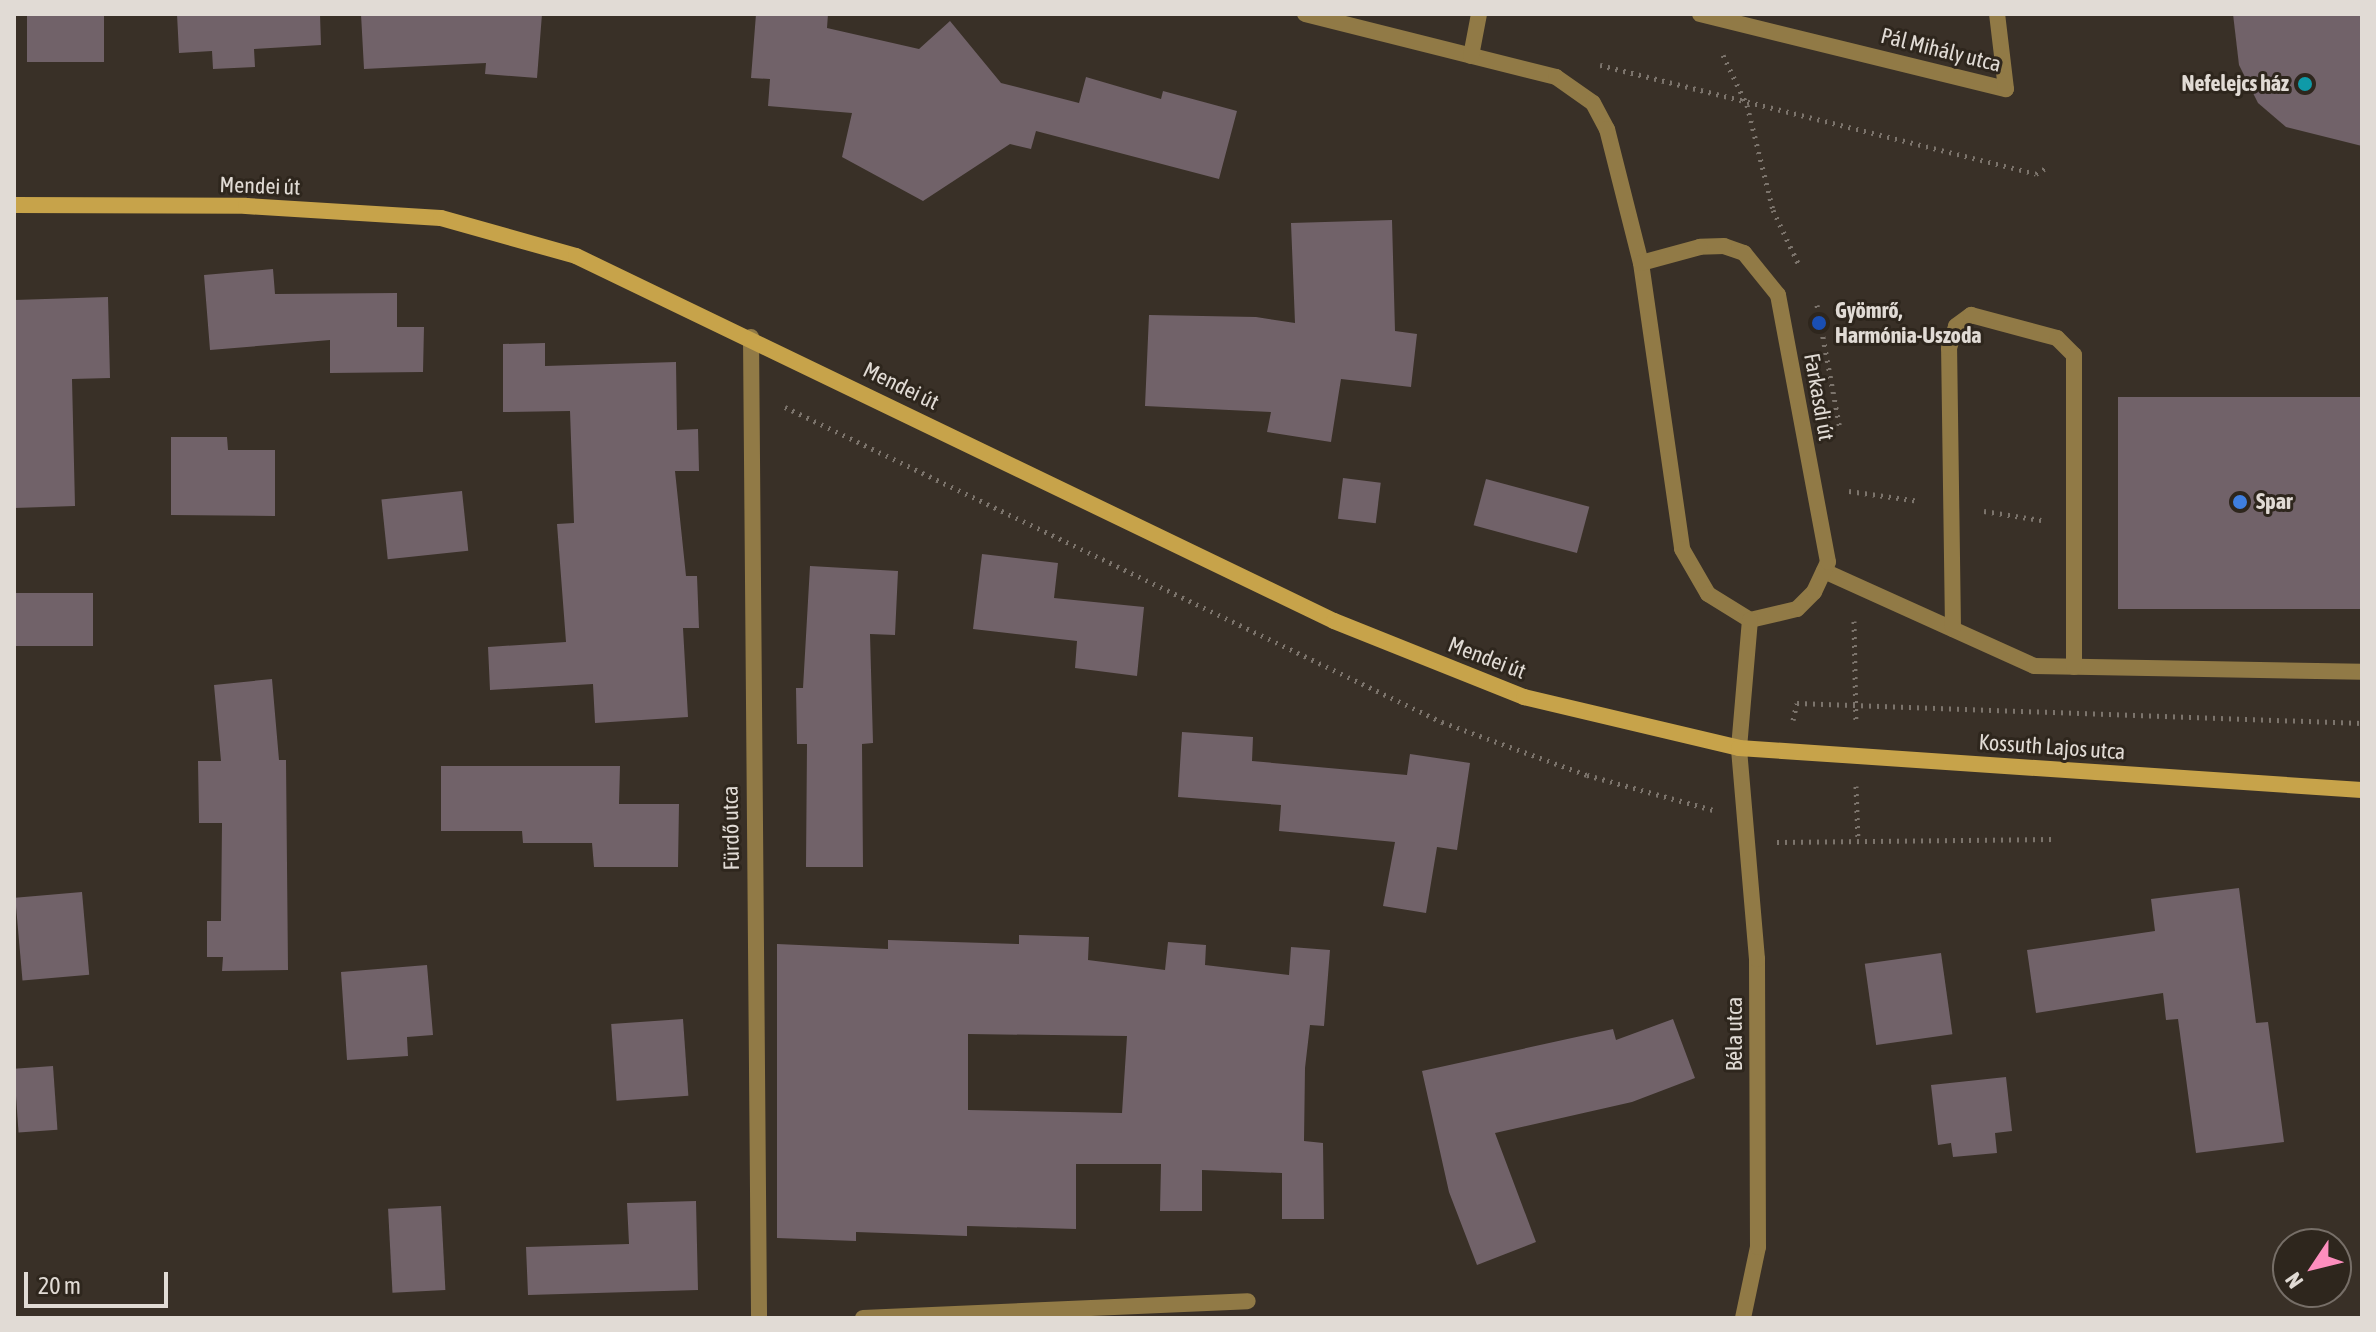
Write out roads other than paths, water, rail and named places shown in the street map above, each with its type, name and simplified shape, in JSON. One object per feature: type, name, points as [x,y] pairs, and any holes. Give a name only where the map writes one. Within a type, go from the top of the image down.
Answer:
[{"type":"main road","name":"Mendei út","points":[[14,205],[246,206],[441,218],[576,256],[751,337],[1334,621],[1524,697],[1739,748]]},
{"type":"main road","name":"Kossuth Lajos utca","points":[[1739,748],[2362,790]]},
{"type":"street","points":[[1305,14],[1471,56],[1577,88],[1607,129],[1641,263],[1682,549],[1708,594],[1750,620],[1797,609],[1814,592],[1824,571],[2034,666],[2362,672]]},
{"type":"street","points":[[1471,56],[1479,14]]},
{"type":"street","name":"Pál Mihály utca","points":[[1702,14],[2006,89],[1997,14]]},
{"type":"street","name":"Farkasdi út","points":[[1641,263],[1700,247],[1724,246],[1744,253],[1778,295],[1828,562],[1824,571]]},
{"type":"street","points":[[1953,629],[1949,348],[1956,326],[1971,315],[2057,338],[2074,355],[2074,667]]},
{"type":"street","name":"Fürdő utca","points":[[751,337],[759,1318]]},
{"type":"street","points":[[1739,748],[1750,620]]},
{"type":"street","name":"Béla utca","points":[[1739,748],[1757,959],[1758,1247],[1743,1318]]},
{"type":"street","points":[[863,1318],[1248,1301]]},
{"type":"place","name":"Nefelejcs ház","points":[[2305,84]]},
{"type":"place","name":"Gyömrő, Harmónia-Uszoda","points":[[1819,323]]},
{"type":"place","name":"Spar","points":[[2240,502]]}]
